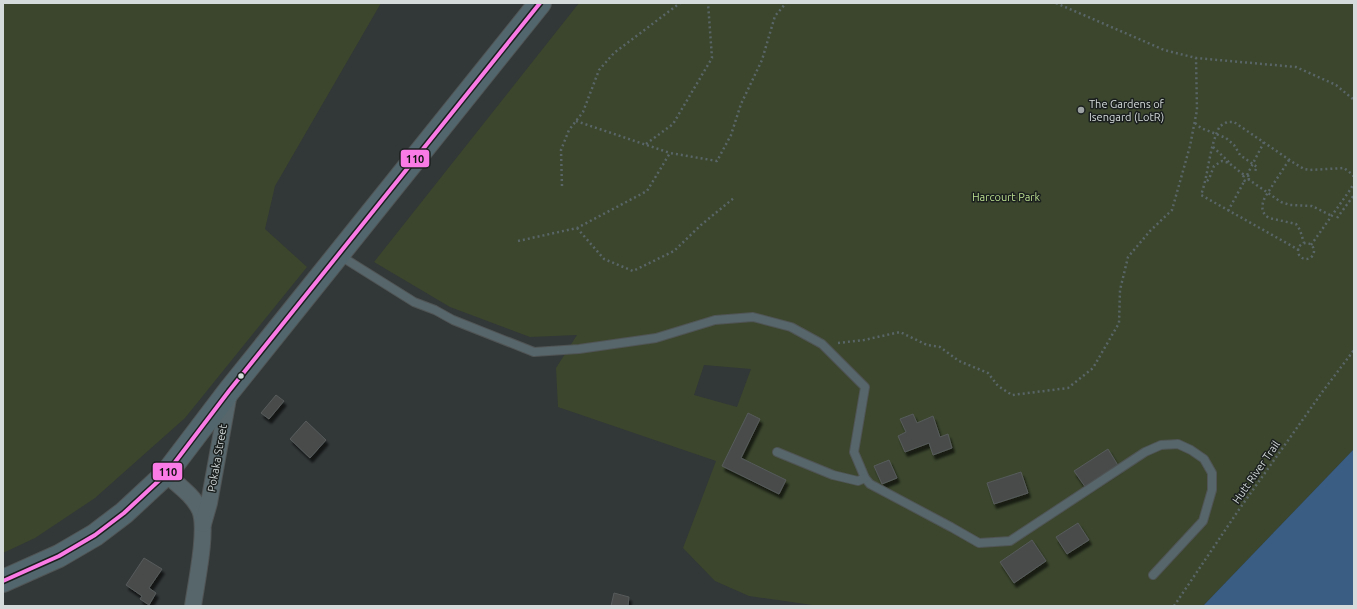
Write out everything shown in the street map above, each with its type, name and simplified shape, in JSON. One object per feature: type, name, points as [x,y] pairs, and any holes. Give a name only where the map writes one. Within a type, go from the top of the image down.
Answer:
[{"type":"street","points":[[3,581],[59,556],[95,535],[124,514],[166,474],[229,391],[540,3]]},
{"type":"street","name":"Pokaka Street","points":[[193,606],[203,524],[209,503],[229,391]]},
{"type":"street","name":"Pokaka Street","points":[[166,474],[187,492],[195,502],[200,511],[203,524]]},
{"type":"lane","points":[[339,255],[414,302],[435,310],[453,320],[534,352],[579,349],[656,338],[715,320],[753,317],[792,327],[822,344],[865,388],[854,452],[865,478],[870,484],[979,543],[1010,541],[1145,452],[1161,445],[1178,444],[1191,450],[1204,459],[1212,473],[1212,490],[1203,521],[1153,576]]},
{"type":"lane","points":[[777,452],[833,475],[858,482],[865,478]]},
{"type":"path","points":[[562,186],[562,150],[569,130],[583,112],[599,70],[614,53],[680,3]]},
{"type":"path","points":[[646,144],[672,124],[712,58],[708,3]]},
{"type":"path","points":[[576,120],[670,153],[716,161],[730,135],[741,104],[762,60],[775,16],[786,3]]},
{"type":"path","points":[[1056,3],[1164,50],[1196,58],[1296,67],[1336,85],[1354,100]]},
{"type":"path","points":[[822,344],[864,340],[900,332],[927,345],[940,347],[959,361],[988,373],[998,386],[1012,395],[1068,388],[1093,368],[1119,323],[1120,290],[1128,257],[1150,231],[1172,210],[1195,123],[1197,110],[1196,58]]},
{"type":"path","points":[[1312,245],[1314,249],[1313,254],[1309,258],[1302,257],[1298,250],[1201,195],[1220,126],[1222,123],[1234,122],[1304,169],[1344,168],[1353,175],[1354,180]]},
{"type":"path","points":[[1195,123],[1201,128],[1226,138],[1240,155],[1257,167],[1255,171]]},
{"type":"path","points":[[1228,211],[1245,180],[1243,178],[1253,164],[1264,142]]},
{"type":"path","points":[[1213,147],[1228,161],[1229,164]]},
{"type":"path","points":[[518,241],[577,228],[647,190],[670,153]]},
{"type":"path","points":[[1289,159],[1267,193],[1262,206],[1263,213],[1269,218],[1296,224],[1300,230],[1304,243]]},
{"type":"path","points":[[1206,181],[1209,179],[1212,168],[1215,164],[1222,161],[1245,175],[1267,193],[1286,204],[1312,206],[1332,216]]},
{"type":"path","points":[[1312,245],[1354,183]]},
{"type":"path","points":[[1337,218],[1354,195]]},
{"type":"path","points":[[577,228],[604,259],[633,271],[674,251],[700,225],[735,197]]},
{"type":"path","points":[[1342,202],[1346,205]]},
{"type":"path","points":[[1304,243],[1312,245]]},
{"type":"path","points":[[1298,250],[1304,243]]},
{"type":"path","name":"Hutt River Trail","points":[[1174,606],[1246,499],[1354,350]]},
{"type":"green space","points":[[3,3],[381,3],[275,186],[265,229],[307,267],[185,418],[95,498],[35,538],[3,553]]},
{"type":"green space","name":"Harcourt Park","points":[[579,3],[1354,3],[1354,449],[1203,606],[819,606],[749,596],[715,581],[683,548],[716,461],[558,407],[556,368],[577,335],[530,337],[450,307],[374,262]],"holes":[[[704,365],[751,369],[737,407],[694,395]]]},
{"type":"water","points":[[1354,449],[1354,604],[1352,606],[1203,606]]},
{"type":"building","points":[[276,395],[284,401],[269,419],[261,413]]},
{"type":"building","points":[[748,413],[760,419],[741,458],[786,480],[779,494],[722,466]]},
{"type":"building","points":[[913,414],[917,423],[933,416],[940,437],[948,434],[952,448],[933,455],[929,443],[905,452],[898,436],[906,432],[900,419]]},
{"type":"building","points":[[306,421],[326,440],[310,458],[290,439]]},
{"type":"building","points":[[1108,449],[1119,467],[1086,488],[1074,471]]},
{"type":"building","points":[[889,460],[897,478],[882,484],[874,466]]},
{"type":"building","points":[[1021,472],[1028,493],[994,504],[987,483]]},
{"type":"building","points":[[1078,523],[1089,540],[1067,554],[1056,537]]},
{"type":"building","points":[[1032,540],[1046,561],[1014,583],[1000,562]]},
{"type":"building","points":[[144,558],[162,569],[149,588],[156,593],[149,605],[140,599],[142,596],[126,585]]},
{"type":"building","points":[[614,593],[629,597],[628,606],[611,606]]},
{"type":"transit line","name":"110","points":[[3,581],[59,556],[95,535],[124,513],[166,474],[229,391],[540,3]]},
{"type":"place","name":"The Gardens of Isengard (LotR)","points":[[1081,110]]}]
